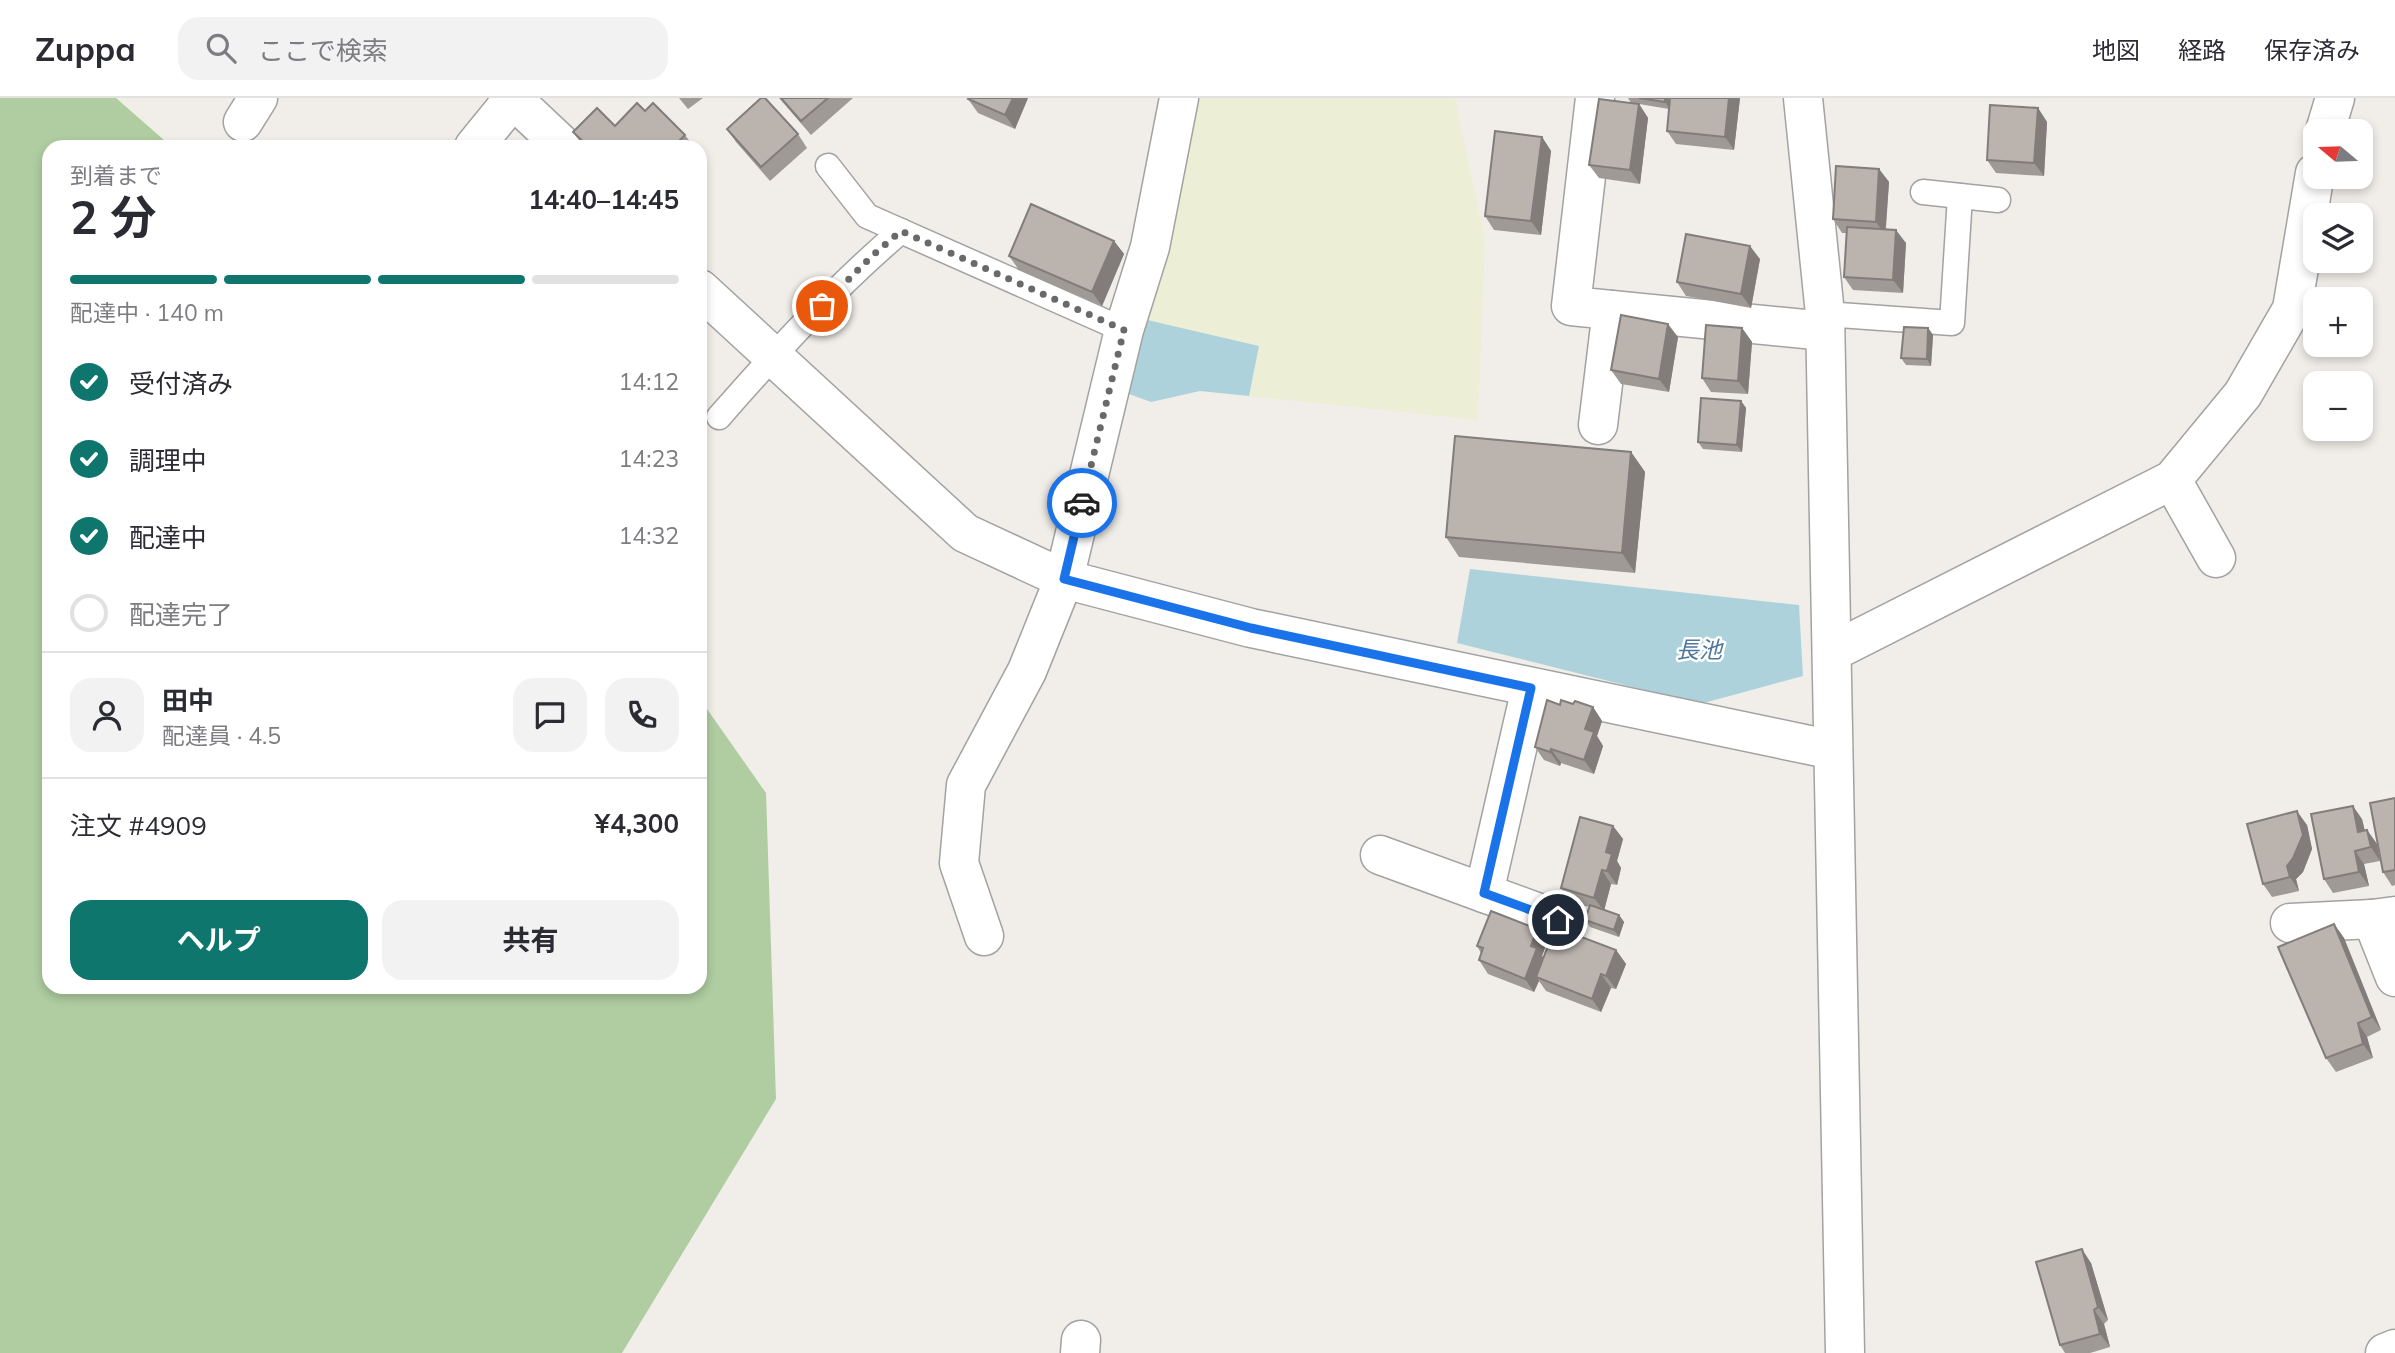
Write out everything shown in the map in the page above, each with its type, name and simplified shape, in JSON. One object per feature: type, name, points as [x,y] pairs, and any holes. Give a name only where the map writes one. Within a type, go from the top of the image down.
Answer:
[{"type":"street","points":[[984,936],[959,863],[967,785],[1027,671],[1064,579],[1124,330],[1150,247],[1179,98]]},
{"type":"street","points":[[1595,98],[1571,306],[1825,323]]},
{"type":"street","points":[[1802,98],[1825,323],[1845,1353]]},
{"type":"street","points":[[2328,119],[2334,98]]},
{"type":"street","points":[[482,140],[525,103],[558,140]]},
{"type":"street","points":[[1832,652],[2172,480],[2243,394],[2292,309],[2312,189]]},
{"type":"street","points":[[707,296],[965,533],[1064,579],[1251,628],[1833,750]]},
{"type":"street","points":[[1598,425],[1612,310]]},
{"type":"street","points":[[2172,480],[2216,558]]},
{"type":"street","points":[[1484,893],[1531,688]]},
{"type":"street","points":[[1380,855],[1558,920]]},
{"type":"street","points":[[2290,923],[2384,918],[2395,977]]},
{"type":"street","points":[[2385,1353],[2395,1349]]},
{"type":"lane","points":[[828,166],[867,216],[1124,330]]},
{"type":"lane","points":[[1923,192],[1998,200]]},
{"type":"lane","points":[[1825,323],[1952,323],[1959,196]]},
{"type":"lane","points":[[719,417],[772,356],[872,256],[901,231]]},
{"type":"green space","points":[[0,98],[116,98],[164,140],[42,140],[42,994],[707,994],[707,709],[766,793],[776,1099],[622,1353],[0,1353]]},
{"type":"green space","points":[[1189,98],[1455,98],[1485,239],[1478,420],[1249,396],[1259,346],[1143,319]]},
{"type":"water","points":[[1143,319],[1259,346],[1249,396],[1200,391],[1151,402],[1121,391]]},
{"type":"water","name":"長池","points":[[1470,569],[1799,605],[1803,676],[1700,704],[1457,643]]},
{"type":"building","points":[[761,98],[765,98],[798,134],[761,167],[727,129]]},
{"type":"building","points":[[781,98],[828,98],[801,121]]},
{"type":"building","points":[[969,98],[1013,98],[1005,115]]},
{"type":"building","points":[[1639,98],[1665,98],[1665,102]]},
{"type":"building","points":[[1670,98],[1729,98],[1725,137],[1667,131]]},
{"type":"building","points":[[1599,99],[1639,104],[1630,170],[1589,165]]},
{"type":"building","points":[[637,103],[645,111],[653,103],[685,135],[680,140],[582,140],[573,132],[597,108],[615,126]]},
{"type":"building","points":[[1990,105],[2038,108],[2034,163],[1987,160]]},
{"type":"building","points":[[1495,131],[1542,137],[1531,221],[1485,216]]},
{"type":"building","points":[[1836,166],[1879,169],[1876,222],[1833,219]]},
{"type":"building","points":[[1031,204],[1114,241],[1092,292],[1009,256]]},
{"type":"building","points":[[1847,227],[1896,230],[1893,280],[1844,277]]},
{"type":"building","points":[[1686,234],[1750,246],[1741,294],[1677,282]]},
{"type":"building","points":[[1621,315],[1668,324],[1659,379],[1611,370]]},
{"type":"building","points":[[1706,325],[1742,328],[1738,381],[1702,378]]},
{"type":"building","points":[[1904,327],[1928,328],[1927,359],[1901,358]]},
{"type":"building","points":[[1701,398],[1741,401],[1737,445],[1698,442]]},
{"type":"building","points":[[1455,436],[1631,452],[1622,553],[1446,537]]},
{"type":"building","points":[[1547,700],[1560,705],[1561,700],[1573,704],[1575,701],[1593,707],[1585,729],[1594,732],[1584,760],[1551,749],[1550,752],[1535,747]]},
{"type":"building","points":[[2395,798],[2395,870],[2383,872],[2370,803]]},
{"type":"building","points":[[2353,806],[2358,832],[2367,830],[2371,847],[2355,851],[2359,872],[2324,879],[2311,814]]},
{"type":"building","points":[[2297,811],[2303,835],[2287,866],[2290,877],[2263,884],[2247,824]]},
{"type":"building","points":[[1580,817],[1613,826],[1606,852],[1612,854],[1607,871],[1602,870],[1594,898],[1561,888]]},
{"type":"building","points":[[1590,905],[1619,915],[1614,930],[1585,920]]},
{"type":"building","points":[[1491,911],[1537,929],[1531,946],[1537,948],[1525,979],[1479,960],[1483,948],[1477,946]]},
{"type":"building","points":[[2334,924],[2372,1017],[2358,1023],[2363,1044],[2326,1058],[2278,947]]},
{"type":"building","points":[[1553,933],[1569,939],[1571,933],[1616,950],[1606,976],[1601,974],[1592,999],[1536,977]]},
{"type":"building","points":[[2082,1249],[2098,1307],[2094,1310],[2100,1334],[2060,1345],[2036,1262]]},
{"type":"way so far","points":[[822,306],[901,231],[1124,330],[1082,503]]},
{"type":"route","points":[[1082,503],[1064,579],[1251,628],[1531,688],[1484,893],[1558,920]]}]
